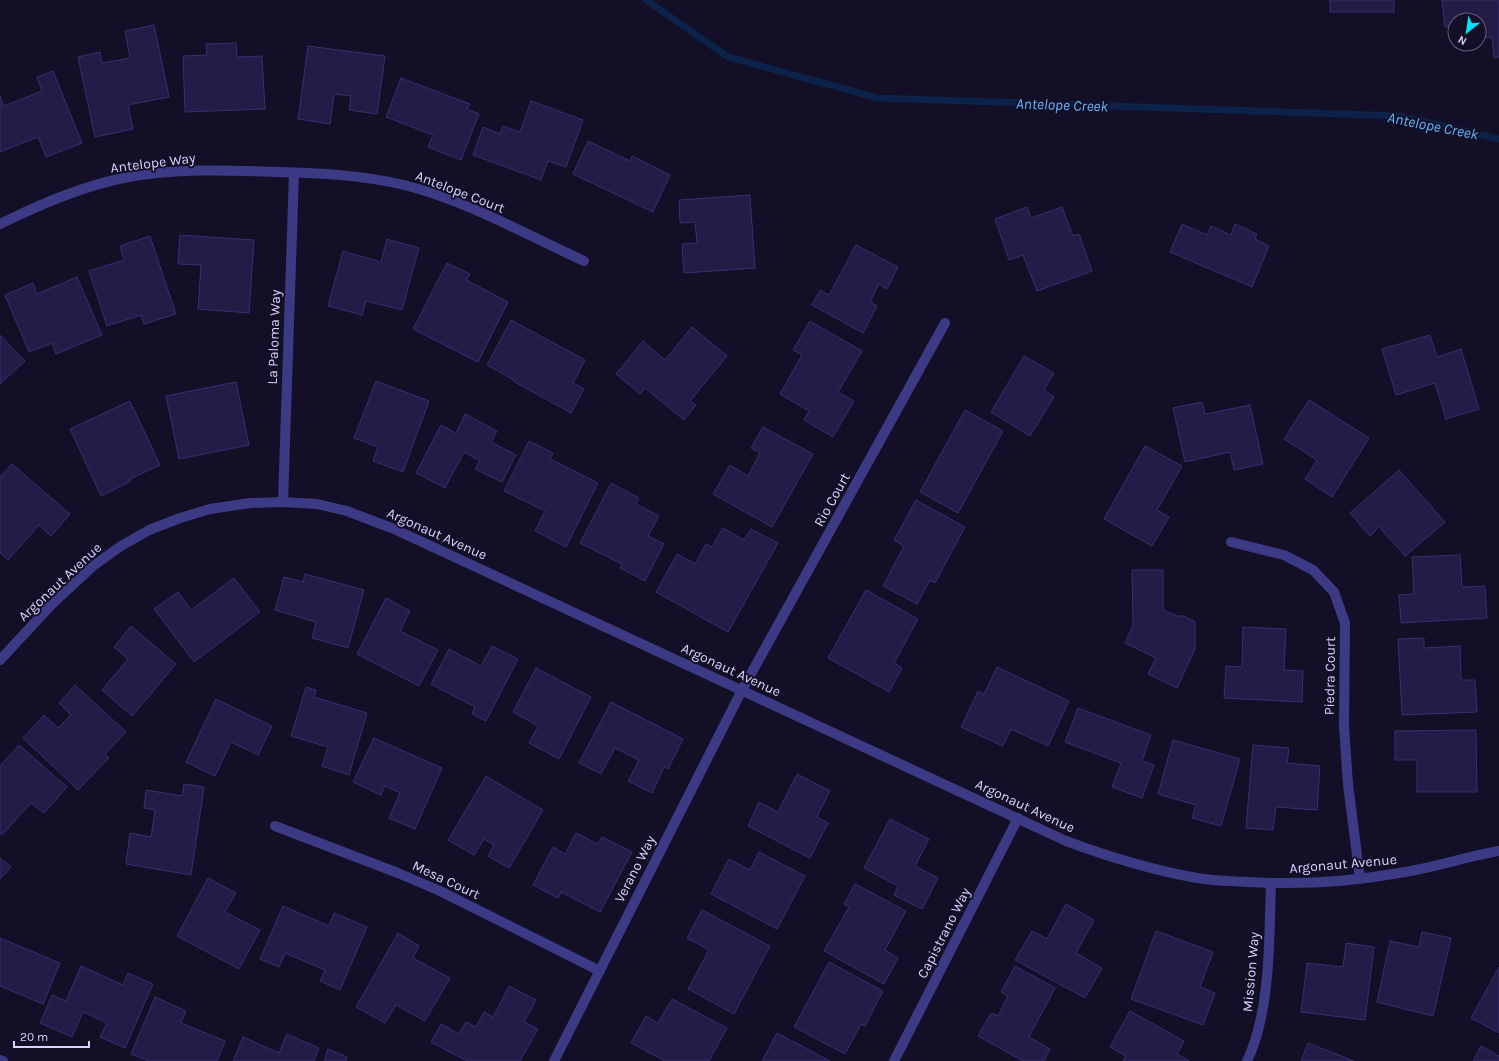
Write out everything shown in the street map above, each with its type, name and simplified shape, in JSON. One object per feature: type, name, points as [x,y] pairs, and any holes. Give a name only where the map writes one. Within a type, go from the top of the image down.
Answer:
[{"type":"street","name":"Antelope Way","points":[[0,224],[30,209],[74,192],[123,178],[172,172],[215,170],[294,173]]},
{"type":"street","name":"Antelope Court","points":[[294,173],[354,176],[412,188],[454,202],[584,261]]},
{"type":"street","name":"La Paloma Way","points":[[283,502],[294,173]]},
{"type":"street","name":"Rio Court","points":[[742,690],[945,323]]},
{"type":"street","name":"Argonaut Avenue","points":[[0,660],[52,604],[93,566],[121,546],[148,530],[210,508],[250,503],[283,502],[317,504],[347,511],[394,529],[1066,841],[1107,856],[1153,869],[1198,878],[1271,883],[1316,883],[1360,879],[1399,873],[1499,851]]},
{"type":"street","name":"Piedra Court","points":[[1231,542],[1290,558],[1313,570],[1334,592],[1345,623],[1344,727],[1348,784],[1360,879]]},
{"type":"street","name":"Verano Way","points":[[554,1061],[742,690]]},
{"type":"street","name":"Capistrano Way","points":[[894,1061],[1018,818]]},
{"type":"street","name":"Mesa Court","points":[[275,826],[398,873],[440,891],[600,971]]},
{"type":"street","name":"Mission Way","points":[[1247,1061],[1252,1051],[1262,1014],[1267,973],[1271,883]]},
{"type":"building","points":[[1330,0],[1394,0],[1394,12],[1330,12]]},
{"type":"building","points":[[1442,0],[1499,0],[1499,57],[1494,58],[1492,37],[1487,38],[1487,12],[1447,12],[1447,27],[1445,27]]},
{"type":"building","points":[[154,25],[169,97],[128,105],[133,129],[95,137],[78,57],[100,52],[102,63],[130,58],[125,31]]},
{"type":"building","points":[[236,43],[237,57],[262,56],[265,109],[185,112],[183,56],[207,55],[206,44]]},
{"type":"building","points":[[308,46],[385,56],[377,114],[349,110],[351,96],[334,94],[330,124],[298,119]]},
{"type":"building","points":[[53,71],[82,143],[46,157],[38,137],[0,152],[0,96],[4,106],[42,91],[37,77]]},
{"type":"building","points":[[401,78],[470,104],[467,109],[479,114],[461,160],[428,147],[433,135],[386,117]]},
{"type":"building","points":[[531,101],[583,120],[566,167],[548,161],[541,180],[473,155],[483,127],[500,134],[503,126],[520,132]]},
{"type":"building","points":[[588,141],[630,161],[632,156],[670,175],[653,212],[573,174]]},
{"type":"building","points":[[750,195],[755,268],[684,273],[682,244],[697,243],[695,222],[680,223],[679,200]]},
{"type":"building","points":[[1027,207],[1031,218],[1062,207],[1073,236],[1079,234],[1092,271],[1037,291],[1023,255],[1009,260],[995,219]]},
{"type":"building","points":[[1182,224],[1207,235],[1211,226],[1231,235],[1235,224],[1257,234],[1255,239],[1269,246],[1252,287],[1170,252]]},
{"type":"building","points":[[180,235],[254,240],[249,313],[198,309],[201,265],[178,264]]},
{"type":"building","points":[[150,236],[176,314],[144,324],[141,315],[107,326],[89,271],[124,260],[120,246]]},
{"type":"building","points":[[387,239],[419,248],[402,310],[366,301],[362,315],[328,306],[343,251],[381,262]]},
{"type":"building","points":[[856,245],[898,267],[887,289],[879,284],[870,302],[877,306],[863,333],[812,305],[820,290],[829,295]]},
{"type":"building","points":[[447,263],[470,274],[466,280],[508,302],[478,362],[413,329]]},
{"type":"building","points":[[77,277],[102,335],[56,354],[52,343],[29,352],[5,295],[33,283],[37,294]]},
{"type":"building","points":[[511,320],[585,360],[573,383],[584,389],[571,413],[487,365]]},
{"type":"building","points":[[810,321],[862,351],[838,392],[854,401],[833,437],[804,420],[809,411],[780,394],[802,355],[793,350]]},
{"type":"building","points":[[692,327],[727,356],[690,401],[696,405],[684,420],[645,388],[640,394],[616,374],[643,341],[665,360]]},
{"type":"building","points":[[0,335],[25,361],[0,384]]},
{"type":"building","points":[[1430,335],[1437,357],[1461,349],[1479,409],[1446,419],[1435,383],[1396,395],[1382,349]]},
{"type":"building","points":[[1024,356],[1054,373],[1044,390],[1054,397],[1030,436],[991,412]]},
{"type":"building","points":[[376,381],[429,401],[403,472],[373,461],[378,447],[354,438]]},
{"type":"building","points":[[236,382],[249,445],[179,459],[166,396]]},
{"type":"building","points":[[1309,400],[1369,438],[1332,497],[1305,479],[1317,460],[1284,439]]},
{"type":"building","points":[[130,401],[160,465],[130,479],[131,481],[101,496],[70,429]]},
{"type":"building","points":[[1202,402],[1205,414],[1250,405],[1263,464],[1234,470],[1230,452],[1185,462],[1173,408]]},
{"type":"building","points":[[965,410],[1003,431],[958,513],[920,492]]},
{"type":"building","points":[[465,414],[497,431],[491,442],[516,455],[502,482],[475,469],[480,461],[464,452],[445,488],[416,473],[441,425],[456,433]]},
{"type":"building","points":[[763,427],[813,454],[772,527],[713,494],[730,465],[748,476],[760,453],[751,448]]},
{"type":"building","points":[[529,441],[553,453],[550,459],[598,483],[566,547],[535,531],[545,511],[504,491]]},
{"type":"building","points":[[1145,446],[1182,466],[1157,510],[1169,517],[1152,546],[1104,519]]},
{"type":"building","points":[[12,464],[70,514],[51,536],[39,525],[8,560],[0,553],[0,477]]},
{"type":"building","points":[[1399,470],[1445,522],[1405,556],[1379,527],[1370,536],[1350,513]]},
{"type":"building","points":[[611,483],[639,498],[636,504],[659,516],[648,536],[664,544],[645,581],[620,568],[622,564],[580,543]]},
{"type":"building","points":[[916,500],[965,527],[935,583],[930,580],[917,604],[883,586],[904,546],[894,540]]},
{"type":"building","points":[[723,528],[744,540],[751,529],[778,543],[728,632],[656,592],[677,554],[695,564],[706,544],[712,547]]},
{"type":"building","points":[[1460,555],[1462,587],[1485,586],[1487,618],[1401,623],[1399,595],[1414,594],[1412,557]]},
{"type":"building","points":[[1132,570],[1163,570],[1163,610],[1177,616],[1184,616],[1195,622],[1195,649],[1177,688],[1148,674],[1156,658],[1125,643],[1133,625]]},
{"type":"building","points":[[305,574],[364,590],[348,648],[312,638],[316,622],[275,610],[284,577],[303,582]]},
{"type":"building","points":[[234,578],[260,612],[194,662],[154,609],[178,592],[191,610]]},
{"type":"building","points":[[866,590],[918,619],[894,663],[902,668],[889,692],[828,658]]},
{"type":"building","points":[[386,598],[410,611],[400,631],[438,650],[419,686],[357,654]]},
{"type":"building","points":[[131,626],[176,664],[132,716],[102,690],[128,659],[114,647]]},
{"type":"building","points":[[1243,627],[1286,629],[1284,670],[1303,671],[1302,702],[1224,698],[1226,666],[1242,667]]},
{"type":"building","points":[[1424,638],[1424,648],[1460,646],[1461,680],[1475,680],[1477,712],[1402,715],[1398,639]]},
{"type":"building","points":[[492,646],[518,659],[486,721],[472,714],[475,707],[431,684],[449,649],[481,666]]},
{"type":"building","points":[[997,667],[1069,701],[1048,746],[1011,729],[1003,746],[961,727],[978,691],[984,694]]},
{"type":"building","points":[[536,668],[591,697],[559,759],[529,743],[538,726],[513,712]]},
{"type":"building","points":[[75,685],[126,732],[105,754],[109,758],[78,790],[23,738],[44,715],[58,728],[71,715],[59,703]]},
{"type":"building","points":[[306,687],[316,690],[314,697],[367,713],[349,775],[322,766],[328,747],[291,736]]},
{"type":"building","points":[[216,699],[272,726],[258,755],[231,742],[215,776],[186,762]]},
{"type":"building","points":[[611,702],[683,739],[668,769],[664,767],[652,793],[628,781],[639,760],[615,748],[601,774],[579,763]]},
{"type":"building","points":[[1078,708],[1151,735],[1142,761],[1154,765],[1142,798],[1112,787],[1121,763],[1065,742]]},
{"type":"building","points":[[1476,730],[1477,792],[1417,792],[1417,760],[1395,760],[1395,731]]},
{"type":"building","points":[[374,738],[442,768],[415,829],[389,818],[400,793],[385,786],[381,795],[353,782]]},
{"type":"building","points":[[1173,740],[1240,759],[1221,826],[1192,818],[1196,805],[1158,794]]},
{"type":"building","points":[[19,745],[67,787],[44,813],[31,803],[2,835],[0,833],[0,766]]},
{"type":"building","points":[[1253,745],[1289,748],[1287,763],[1320,766],[1317,810],[1276,807],[1273,830],[1246,828]]},
{"type":"building","points":[[797,774],[830,791],[817,817],[828,823],[810,858],[748,826],[759,802],[778,812]]},
{"type":"building","points":[[486,776],[543,810],[509,868],[488,856],[494,845],[484,839],[474,855],[448,840]]},
{"type":"building","points":[[184,784],[204,787],[191,875],[126,864],[130,833],[151,837],[155,810],[144,808],[146,790],[182,796]]},
{"type":"building","points":[[890,819],[929,839],[915,866],[938,878],[922,909],[894,895],[898,886],[864,868]]},
{"type":"building","points":[[576,833],[598,844],[602,837],[632,852],[600,912],[561,892],[558,898],[533,885],[553,847],[565,854]]},
{"type":"building","points":[[759,852],[805,876],[777,929],[711,894],[729,859],[750,870]]},
{"type":"building","points":[[0,858],[11,867],[0,879]]},
{"type":"building","points":[[208,878],[236,893],[225,912],[260,930],[239,969],[177,936]]},
{"type":"building","points":[[855,884],[906,911],[885,950],[898,958],[884,984],[824,951],[849,907],[844,904]]},
{"type":"building","points":[[1066,904],[1094,920],[1076,953],[1102,968],[1085,998],[1015,960],[1032,931],[1047,939]]},
{"type":"building","points":[[283,906],[329,926],[334,913],[367,927],[340,990],[320,981],[325,970],[285,953],[279,967],[260,959]]},
{"type":"building","points":[[702,910],[770,946],[734,1014],[688,989],[709,950],[687,938]]},
{"type":"building","points":[[1156,931],[1213,952],[1200,987],[1215,993],[1203,1025],[1131,999]]},
{"type":"building","points":[[1422,932],[1451,938],[1433,1016],[1377,1002],[1390,941],[1419,947]]},
{"type":"building","points":[[398,933],[419,946],[413,958],[450,978],[425,1021],[396,1005],[385,1023],[356,1007]]},
{"type":"building","points":[[0,938],[60,963],[43,1004],[0,986]]},
{"type":"building","points":[[1346,943],[1374,947],[1365,1020],[1301,1012],[1307,963],[1343,967]]},
{"type":"building","points":[[829,962],[883,991],[865,1026],[861,1024],[845,1054],[794,1027]]},
{"type":"building","points":[[81,966],[123,985],[128,973],[153,984],[125,1048],[100,1037],[107,1023],[83,1012],[72,1037],[40,1023],[52,995],[66,1001]]},
{"type":"building","points":[[1015,966],[1055,988],[1029,1037],[1050,1049],[1044,1061],[1023,1061],[978,1036],[991,1013],[998,1016],[1008,996],[1001,992]]},
{"type":"building","points":[[1499,967],[1499,1033],[1471,1018]]},
{"type":"building","points":[[509,986],[536,1000],[524,1022],[538,1029],[520,1061],[467,1061],[431,1042],[441,1024],[459,1034],[466,1022],[476,1027],[484,1012],[493,1017]]},
{"type":"building","points":[[155,997],[186,1011],[181,1023],[225,1041],[217,1061],[148,1061],[131,1054]]},
{"type":"building","points":[[672,999],[727,1028],[709,1061],[665,1061],[631,1043],[646,1016],[658,1023]]},
{"type":"building","points":[[1130,1011],[1184,1041],[1177,1054],[1189,1061],[1123,1061],[1126,1056],[1110,1047]]},
{"type":"building","points":[[777,1033],[830,1061],[762,1061]]},
{"type":"building","points":[[287,1034],[319,1048],[314,1061],[233,1061],[243,1037],[279,1053]]},
{"type":"building","points":[[1308,1043],[1354,1061],[1301,1061]]},
{"type":"building","points":[[1481,1046],[1499,1056],[1499,1061],[1473,1061]]},
{"type":"building","points":[[328,1049],[347,1057],[346,1061],[324,1061]]},
{"type":"waterway","name":"Antelope Creek","points":[[646,0],[728,57],[878,98],[1400,116],[1499,139]]}]
